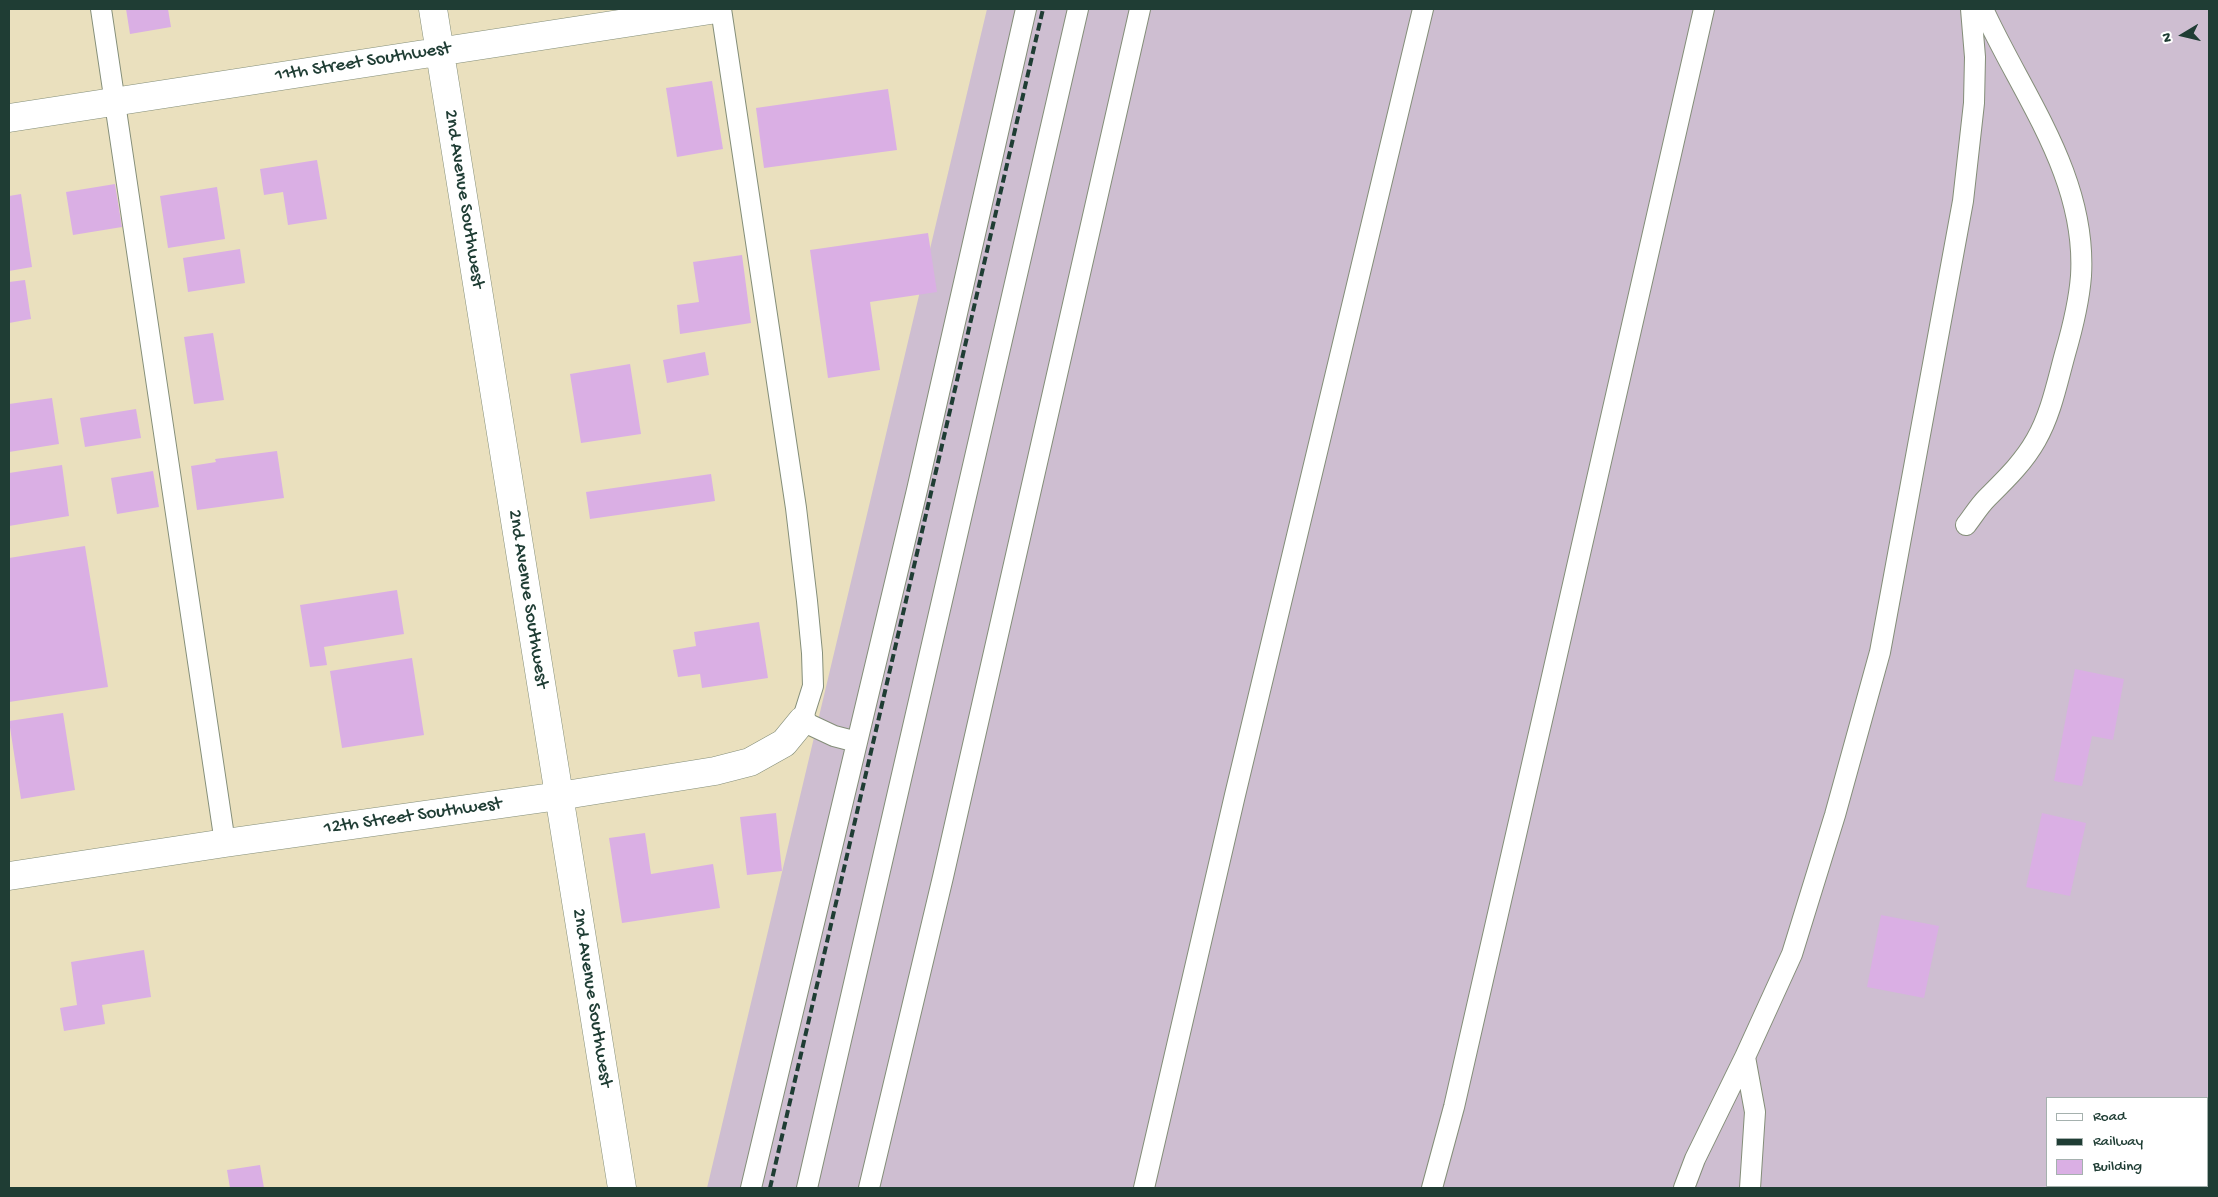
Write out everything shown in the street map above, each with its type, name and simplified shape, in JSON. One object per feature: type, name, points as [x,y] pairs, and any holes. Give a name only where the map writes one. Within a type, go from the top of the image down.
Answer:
[{"type":"street","name":"2nd Avenue Southwest","points":[[433,9],[622,1188]]},
{"type":"street","name":"11th Street Southwest","points":[[9,118],[719,9]]},
{"type":"street","name":"12th Street Southwest","points":[[9,876],[706,773],[750,762],[784,743],[802,721]]},
{"type":"lane","points":[[101,9],[225,843]]},
{"type":"lane","points":[[719,9],[796,508],[807,601],[812,653],[812,686],[802,721],[834,736],[857,742]]},
{"type":"lane","points":[[751,1188],[857,742],[1026,9]]},
{"type":"lane","points":[[807,1188],[1078,9]]},
{"type":"lane","points":[[869,1188],[943,877],[1140,9]]},
{"type":"lane","points":[[1144,1188],[1235,795],[1423,9]]},
{"type":"lane","points":[[1432,1188],[1454,1107],[1704,9]]},
{"type":"lane","points":[[1684,1188],[1695,1159],[1745,1057],[1792,954],[1835,815],[1880,652],[1965,191],[1974,103],[1975,57],[1971,9]]},
{"type":"lane","points":[[1966,525],[1985,500],[2015,470],[2036,440],[2053,399],[2071,332],[2081,276],[2078,228],[2066,176],[2049,134],[2004,53],[1983,9]]},
{"type":"lane","points":[[1745,1057],[1755,1112],[1750,1188]]},
{"type":"shaded area","points":[[987,9],[2209,9],[2209,1188],[707,1188]]},
{"type":"building","points":[[126,9],[168,9],[171,27],[130,34]]},
{"type":"building","points":[[712,81],[723,149],[677,157],[666,88]]},
{"type":"building","points":[[888,89],[897,150],[764,168],[756,108]]},
{"type":"building","points":[[317,160],[327,219],[288,225],[283,192],[264,195],[260,169]]},
{"type":"building","points":[[115,184],[122,227],[73,235],[66,192]]},
{"type":"building","points":[[217,187],[225,239],[168,248],[160,196]]},
{"type":"building","points":[[21,194],[32,267],[9,271],[9,196]]},
{"type":"building","points":[[928,233],[937,292],[870,302],[880,370],[828,378],[810,250]]},
{"type":"building","points":[[240,249],[245,283],[188,292],[183,258]]},
{"type":"building","points":[[742,255],[751,323],[680,334],[677,305],[699,302],[693,262]]},
{"type":"building","points":[[25,280],[31,319],[9,323],[9,282]]},
{"type":"building","points":[[213,333],[224,400],[194,404],[184,337]]},
{"type":"building","points":[[705,352],[709,375],[667,383],[663,360]]},
{"type":"building","points":[[630,364],[641,434],[581,443],[570,374]]},
{"type":"building","points":[[52,398],[59,444],[9,452],[9,404]]},
{"type":"building","points":[[136,409],[141,438],[85,447],[80,418]]},
{"type":"building","points":[[277,451],[284,498],[197,510],[191,466],[216,462],[215,459]]},
{"type":"building","points":[[62,465],[69,516],[9,526],[9,473]]},
{"type":"building","points":[[153,471],[159,507],[117,514],[111,478]]},
{"type":"building","points":[[711,474],[715,501],[590,519],[586,492]]},
{"type":"building","points":[[85,546],[108,687],[9,702],[9,558]]},
{"type":"building","points":[[397,590],[404,634],[324,647],[327,665],[310,667],[300,605]]},
{"type":"building","points":[[759,622],[768,678],[702,688],[700,674],[678,677],[673,650],[696,646],[694,632]]},
{"type":"building","points":[[412,658],[424,735],[342,748],[330,671]]},
{"type":"building","points":[[2075,669],[2124,679],[2113,740],[2092,736],[2082,786],[2054,781]]},
{"type":"building","points":[[63,713],[75,790],[21,799],[9,721]]},
{"type":"building","points":[[776,813],[782,871],[747,875],[740,817]]},
{"type":"building","points":[[2042,813],[2086,823],[2070,896],[2026,887]]},
{"type":"building","points":[[645,833],[651,874],[713,864],[720,908],[622,923],[609,838]]},
{"type":"building","points":[[1881,915],[1939,926],[1924,998],[1867,987]]},
{"type":"building","points":[[144,950],[151,997],[102,1005],[105,1024],[64,1031],[60,1008],[77,1005],[71,962]]},
{"type":"building","points":[[260,1165],[264,1188],[230,1188],[227,1170]]},
{"type":"railway","points":[[770,1188],[1043,9]]}]
